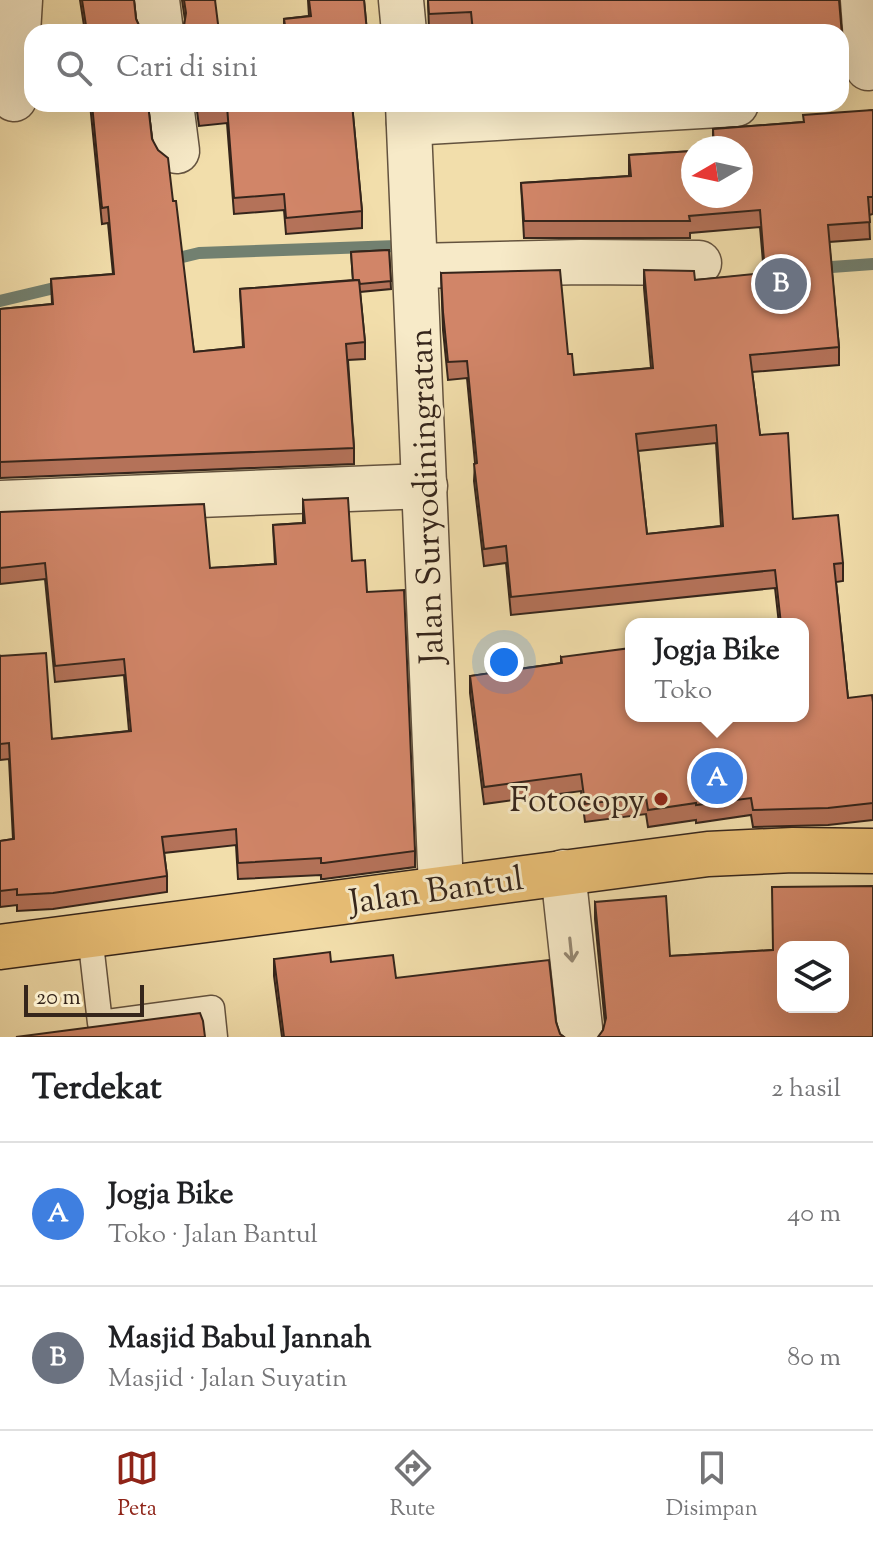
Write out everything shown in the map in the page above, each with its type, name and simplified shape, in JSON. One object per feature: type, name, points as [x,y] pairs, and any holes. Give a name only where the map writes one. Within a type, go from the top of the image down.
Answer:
[{"type":"main road","name":"Jalan Bantul","points":[[0,947],[708,854],[793,850],[873,851]]},
{"type":"street","points":[[14,99],[20,0]]},
{"type":"street","points":[[157,0],[160,24]]},
{"type":"street","points":[[401,0],[403,24]]},
{"type":"street","points":[[861,70],[863,0]]},
{"type":"street","points":[[172,112],[177,151]]},
{"type":"street","points":[[409,114],[474,112]]},
{"type":"street","name":"Jalan Suryodiningratan","points":[[409,114],[441,888]]},
{"type":"street","points":[[415,266],[699,263]]},
{"type":"street","points":[[0,503],[425,486]]},
{"type":"street","points":[[563,872],[581,1037]]},
{"type":"lane","points":[[90,935],[100,1023],[212,1008],[215,1037]]},
{"type":"building","points":[[82,0],[134,0],[138,24],[86,24]]},
{"type":"building","points":[[184,0],[215,0],[218,24],[184,24]]},
{"type":"building","points":[[309,0],[364,0],[366,24],[285,24],[284,19],[311,16]]},
{"type":"building","points":[[428,0],[839,0],[841,24],[472,24],[471,12],[429,14]]},
{"type":"building","points":[[873,110],[873,197],[868,197],[870,222],[828,225],[839,347],[750,355],[760,435],[788,433],[793,519],[838,515],[843,563],[834,564],[848,698],[872,695],[873,702],[873,803],[753,810],[751,798],[648,810],[646,797],[585,804],[581,774],[484,787],[470,676],[562,663],[561,657],[625,649],[625,722],[809,722],[809,618],[780,618],[775,570],[511,597],[506,546],[484,549],[467,361],[448,362],[441,273],[560,270],[568,354],[572,354],[574,375],[653,368],[644,270],[694,271],[695,280],[765,273],[760,210],[689,216],[690,221],[524,221],[521,183],[631,176],[629,155],[681,152],[681,208],[753,208],[753,136],[713,136],[713,129],[804,122],[803,115]],"holes":[[[716,425],[723,526],[647,534],[636,434]]]},
{"type":"building","points":[[93,112],[149,112],[152,139],[158,150],[168,158],[194,352],[244,347],[240,289],[359,280],[365,342],[346,344],[354,448],[0,462],[0,309],[53,304],[51,279],[114,274],[108,207],[102,208]]},
{"type":"building","points":[[227,112],[353,112],[362,211],[286,218],[284,194],[234,198]]},
{"type":"building","points":[[389,250],[391,281],[360,284],[359,280],[353,280],[351,252]]},
{"type":"building","points":[[348,498],[352,561],[365,560],[367,592],[404,590],[415,851],[324,863],[321,863],[321,858],[238,863],[236,829],[162,837],[167,876],[53,893],[17,895],[17,889],[0,891],[0,841],[14,839],[9,743],[0,744],[0,656],[46,653],[52,739],[131,731],[124,659],[55,666],[45,563],[0,568],[0,512],[204,504],[210,568],[276,564],[273,525],[305,523],[303,500]]},
{"type":"building","points":[[873,886],[873,1037],[598,1037],[606,1018],[595,902],[666,896],[670,956],[773,950],[772,887]]},
{"type":"building","points":[[330,952],[331,962],[393,955],[396,978],[549,960],[556,1022],[564,1037],[284,1037],[274,959]]},
{"type":"building","points":[[200,1013],[205,1037],[16,1037]]},
{"type":"waterway","points":[[166,261],[199,253],[397,246]]},
{"type":"waterway","points":[[818,268],[873,264]]},
{"type":"waterway","points":[[0,301],[67,285]]},
{"type":"place","name":"Masjid Babul Jannah","points":[[781,284]]},
{"type":"place","name":"Jogja Bike","points":[[717,778]]},
{"type":"place","name":"Fotocopy","points":[[661,799]]}]
